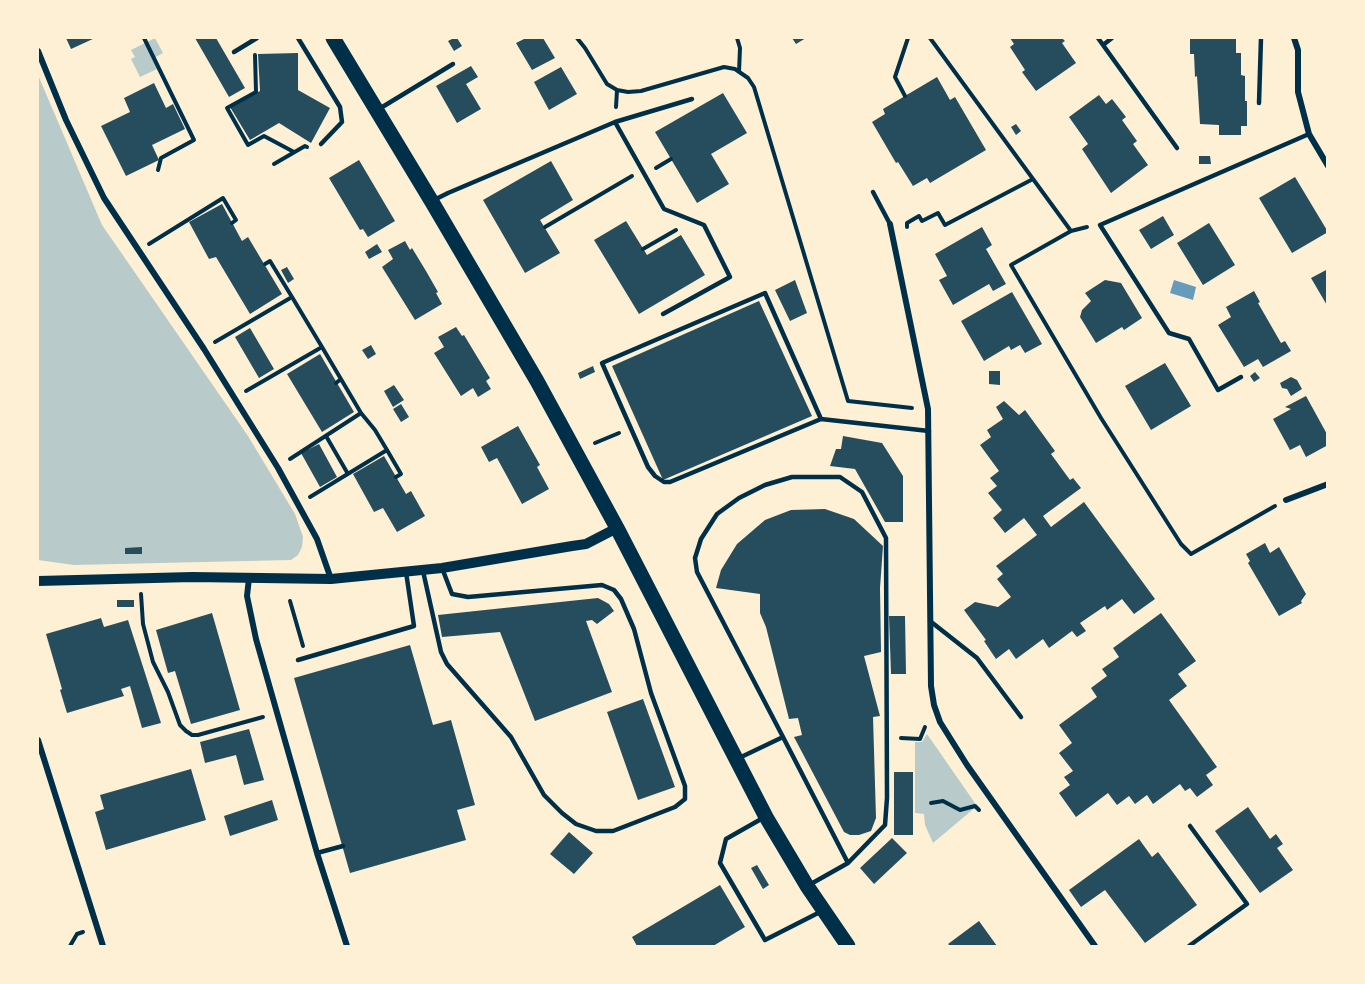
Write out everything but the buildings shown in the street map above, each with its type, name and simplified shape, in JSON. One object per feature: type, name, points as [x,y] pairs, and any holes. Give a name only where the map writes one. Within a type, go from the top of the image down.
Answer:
[{"type":"main road","points":[[333,38],[531,371],[617,528],[766,817],[807,886],[848,946]]},
{"type":"street","points":[[1294,38],[1298,50],[1298,92],[1309,134],[1328,166]]},
{"type":"street","points":[[38,51],[66,120],[104,198],[204,349],[278,468],[317,539],[331,579]]},
{"type":"street","points":[[890,224],[928,409],[931,686],[940,722],[967,765],[1095,946]]},
{"type":"street","points":[[1287,500],[1328,484]]},
{"type":"street","points":[[38,581],[192,577],[331,579],[423,571],[586,544],[617,528]]},
{"type":"street","points":[[249,578],[247,596],[255,639],[317,853],[347,946]]},
{"type":"street","points":[[38,740],[103,946]]},
{"type":"lane","points":[[234,52],[255,38]]},
{"type":"lane","points":[[298,38],[340,107],[342,122],[321,144]]},
{"type":"lane","points":[[1098,38],[1177,148]]},
{"type":"lane","points":[[1103,45],[1112,38]]},
{"type":"lane","points":[[1259,103],[1261,38]]},
{"type":"lane","points":[[377,110],[453,64]]},
{"type":"lane","points":[[432,202],[446,193],[615,122],[692,99]]},
{"type":"lane","points":[[615,122],[664,209],[704,225],[730,278],[663,314]]},
{"type":"lane","points":[[1241,377],[1218,390],[1189,339],[1170,333],[1100,225],[1309,134]]},
{"type":"lane","points":[[873,192],[890,224]]},
{"type":"lane","points":[[821,419],[765,293],[602,363],[651,472],[664,482],[670,482],[821,419],[929,431]]},
{"type":"lane","points":[[807,886],[848,863],[885,825],[887,798],[886,537],[862,492],[840,477],[792,477],[765,485],[739,498],[717,514],[701,539],[695,558],[698,572],[848,863]]},
{"type":"lane","points":[[423,571],[441,652],[447,664],[511,737],[544,795],[562,813],[576,824],[596,831],[613,831],[675,807],[685,799],[684,786],[651,693],[634,629],[621,599],[614,590],[602,585],[468,597],[452,594],[442,568]]},
{"type":"lane","points":[[298,660],[414,626],[406,572]]},
{"type":"lane","points":[[930,621],[977,658],[1021,717]]},
{"type":"lane","points":[[736,760],[783,737]]},
{"type":"lane","points":[[766,817],[726,839],[720,863],[765,940],[823,910]]},
{"type":"lane","points":[[1190,825],[1247,904],[1190,946]]},
{"type":"lane","points":[[317,853],[343,846]]},
{"type":"path","points":[[144,38],[194,140],[161,158],[158,170]]},
{"type":"path","points":[[255,38],[256,92],[227,108],[248,145],[264,136],[294,152]]},
{"type":"path","points":[[577,38],[607,84],[616,90],[641,91],[724,67],[739,72],[754,87],[848,401],[928,409]]},
{"type":"path","points":[[737,38],[740,48],[739,72]]},
{"type":"path","points":[[905,96],[895,77],[908,38]]},
{"type":"path","points":[[930,38],[1071,231],[1011,265],[1101,418],[1181,544],[1191,554],[1287,500]]},
{"type":"path","points":[[274,164],[305,146],[314,149],[321,144]]},
{"type":"path","points":[[544,227],[642,171]]},
{"type":"path","points":[[909,221],[920,216],[922,221],[938,213],[945,225],[1033,179]]},
{"type":"path","points":[[139,251],[223,198],[236,220],[232,223]]},
{"type":"path","points":[[643,249],[692,220]]},
{"type":"path","points":[[265,264],[270,261],[361,412],[375,430],[401,474],[396,477]]},
{"type":"path","points":[[204,349],[292,297]]},
{"type":"path","points":[[235,398],[322,347]]},
{"type":"path","points":[[336,383],[341,379]]},
{"type":"path","points":[[278,468],[361,412]]},
{"type":"path","points":[[595,443],[630,428]]},
{"type":"path","points":[[326,436],[348,474]]},
{"type":"path","points":[[299,504],[387,450]]},
{"type":"path","points":[[140,578],[143,624],[153,662],[168,692],[180,725],[192,735],[198,735],[263,717]]},
{"type":"path","points":[[290,601],[307,658]]},
{"type":"path","points":[[886,738],[920,739],[925,727],[940,722]]},
{"type":"path","points":[[931,803],[943,801],[960,810],[975,807],[980,810]]},
{"type":"shaded area","points":[[155,38],[163,53],[152,59],[157,69],[140,77],[131,59],[135,57],[131,50]]},
{"type":"shaded area","points":[[38,75],[102,225],[248,436],[295,514],[303,537],[298,555],[291,560],[74,565],[38,560]]},
{"type":"shaded area","points":[[927,734],[977,806],[933,843],[925,825],[924,814],[915,813],[915,742],[922,742]]},
{"type":"water","points":[[1174,280],[1196,287],[1193,300],[1170,293]]}]
